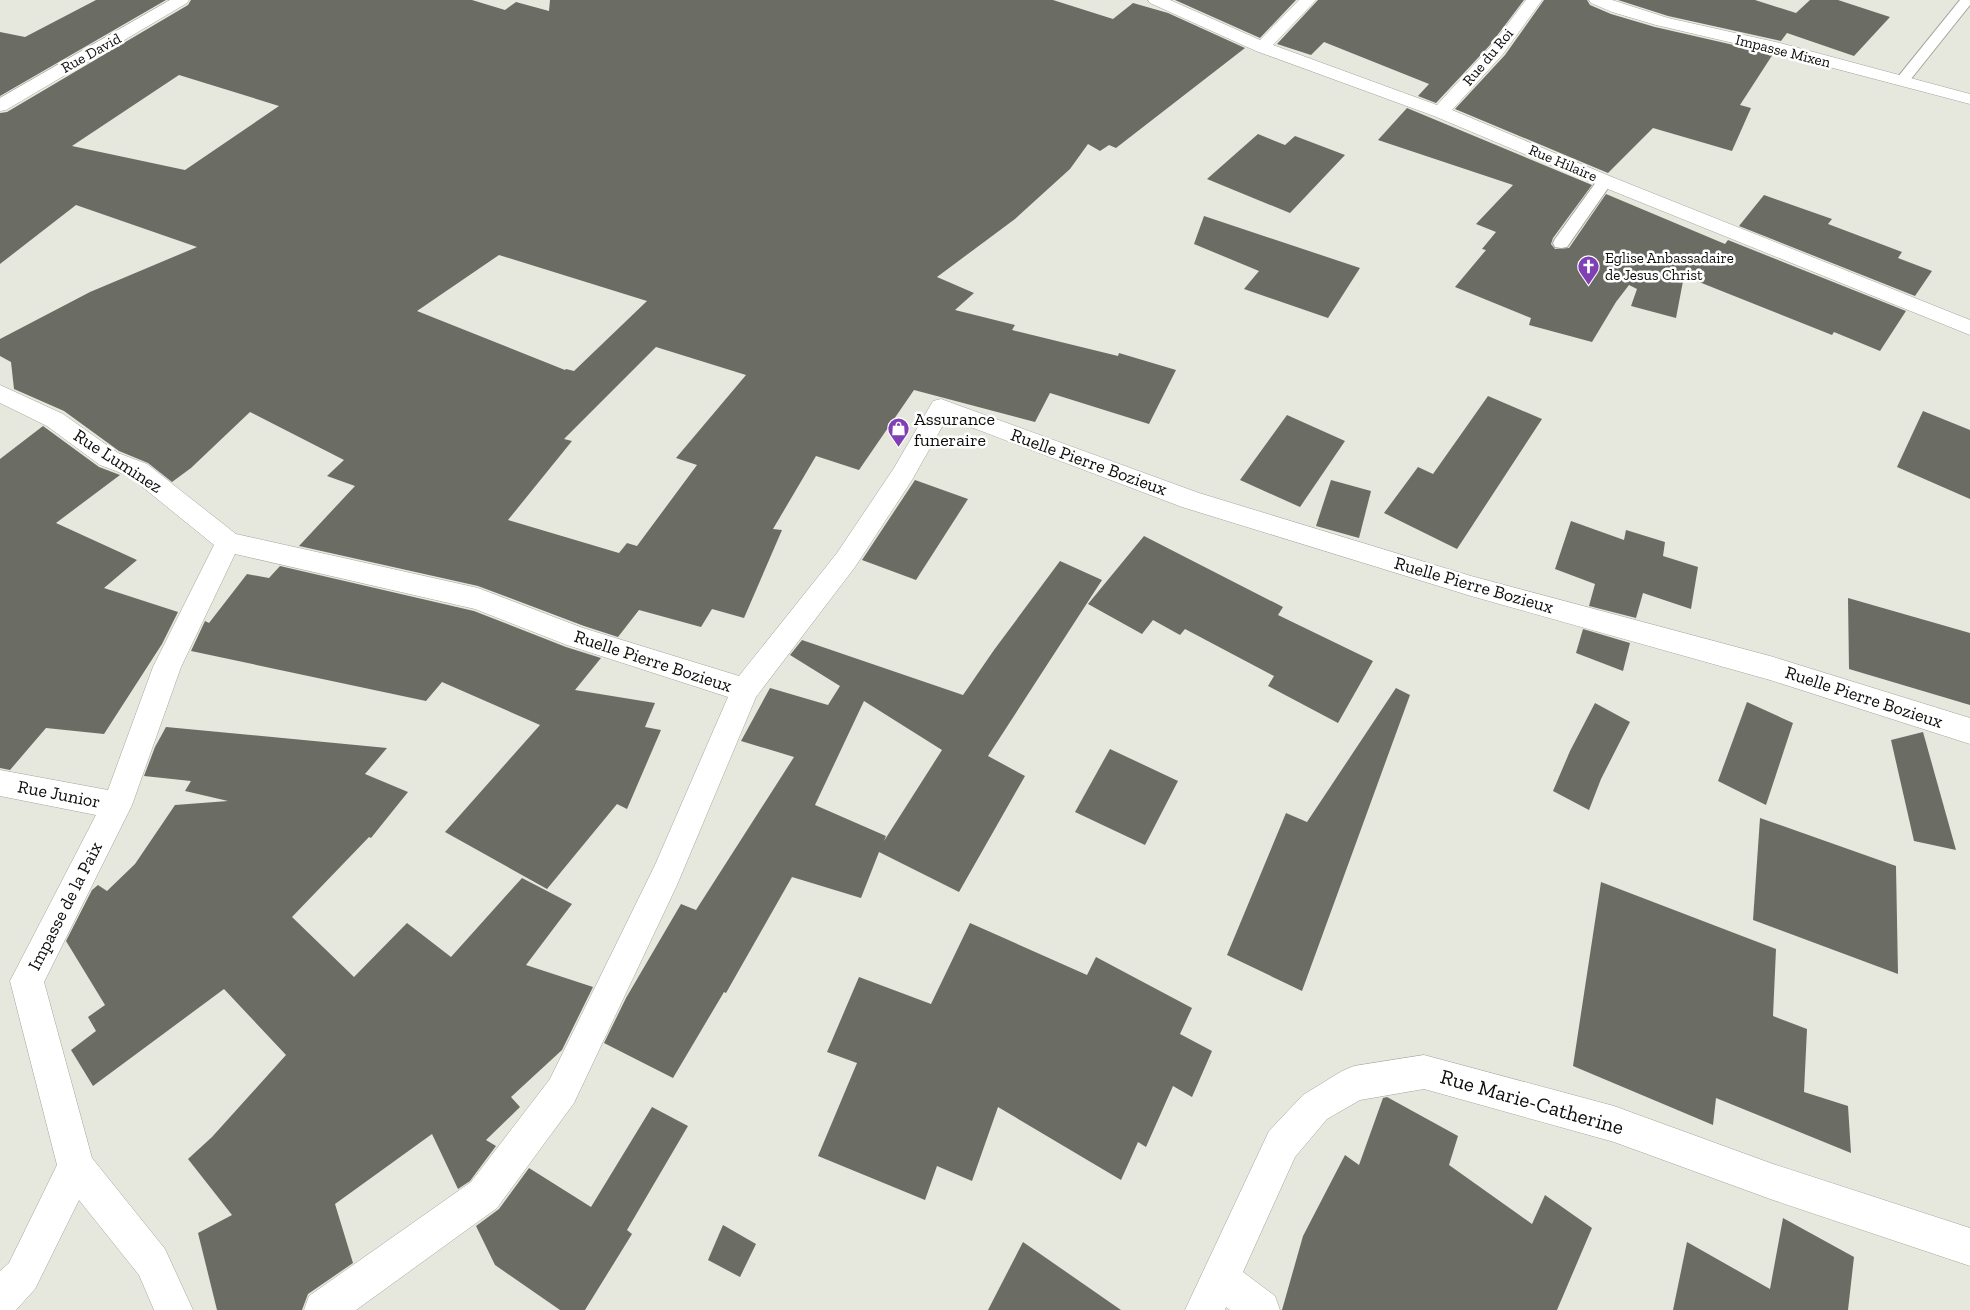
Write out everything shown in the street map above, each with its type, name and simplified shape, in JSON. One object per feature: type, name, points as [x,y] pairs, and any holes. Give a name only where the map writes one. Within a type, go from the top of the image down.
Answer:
[{"type":"street","name":"Rue David","points":[[0,106],[181,0]]},
{"type":"street","name":"Rue Hilaire","points":[[1156,0],[1262,47],[1440,112],[1605,181],[1970,328]]},
{"type":"street","points":[[1262,47],[1308,0]]},
{"type":"street","name":"Rue du Roi","points":[[1440,112],[1497,50],[1534,0]]},
{"type":"street","name":"Impasse Mixen","points":[[1597,0],[1617,4],[1687,28],[1774,47],[1970,99]]},
{"type":"street","name":"Rue Luminez","points":[[0,393],[55,420],[109,459],[138,470],[228,542]]},
{"type":"street","name":"Ruelle Pierre Bozieux","points":[[228,542],[478,599],[577,637],[745,690],[846,560],[902,474],[941,407],[1191,500],[1470,586],[1770,668],[1970,731]]},
{"type":"street","name":"Impasse de la Paix","points":[[76,1167],[27,981],[117,805],[168,667],[228,542]]},
{"type":"street","points":[[323,1310],[484,1195],[562,1091],[666,875],[745,690]]},
{"type":"street","name":"Rue Junior","points":[[0,783],[117,805]]},
{"type":"street","name":"Rue Marie-Catherine","points":[[1212,1294],[1282,1144],[1315,1107],[1354,1084],[1424,1072],[1614,1124],[1773,1182],[1970,1247]]},
{"type":"street","points":[[0,1299],[22,1276],[76,1167],[152,1262],[174,1310]]},
{"type":"street","points":[[1212,1294],[1261,1310]]},
{"type":"lane","points":[[1902,81],[1967,0]]},
{"type":"lane","points":[[1561,244],[1605,181]]},
{"type":"building","points":[[96,0],[166,0],[0,96],[0,32],[25,37]]},
{"type":"building","points":[[191,0],[472,0],[505,10],[516,2],[549,11],[550,0],[1053,0],[1113,19],[1133,3],[1168,13],[1245,48],[1116,148],[1109,145],[1100,151],[1088,144],[1070,169],[1015,219],[937,277],[974,293],[955,310],[1015,325],[1012,330],[1118,356],[1119,353],[1176,370],[1149,424],[1050,393],[1035,422],[914,390],[859,470],[816,456],[773,529],[782,530],[744,618],[712,609],[701,627],[639,610],[618,637],[478,586],[299,546],[355,486],[327,476],[344,460],[250,412],[191,468],[172,482],[148,463],[119,451],[64,411],[14,389],[11,362],[0,356],[0,339],[90,292],[197,247],[76,205],[0,264],[0,113],[7,112],[188,5]],"holes":[[[179,75],[279,106],[185,170],[72,146]],[[499,255],[647,301],[574,371],[565,370],[417,311]],[[656,347],[746,375],[676,458],[697,465],[637,546],[627,543],[619,553],[508,520],[572,441],[564,439]]]},
{"type":"building","points":[[1175,0],[1296,0],[1260,38]]},
{"type":"building","points":[[1318,0],[1524,0],[1490,45],[1436,103],[1418,96],[1429,84],[1324,42],[1311,55],[1277,44]]},
{"type":"building","points":[[1544,0],[1587,0],[1590,5],[1611,14],[1655,27],[1773,54],[1740,105],[1751,108],[1732,151],[1653,128],[1608,173],[1455,109],[1505,55]]},
{"type":"building","points":[[1618,0],[1755,0],[1796,13],[1810,0],[1838,0],[1890,17],[1854,56],[1787,33],[1781,41],[1668,16]]},
{"type":"building","points":[[1407,108],[1592,185],[1553,238],[1551,244],[1555,249],[1569,248],[1606,194],[1725,244],[1728,240],[1906,311],[1880,351],[1834,332],[1832,335],[1684,276],[1676,318],[1631,306],[1637,289],[1629,285],[1616,302],[1592,342],[1529,325],[1531,318],[1455,287],[1486,250],[1482,249],[1496,232],[1476,224],[1513,185],[1378,140]]},
{"type":"building","points":[[1258,134],[1285,145],[1295,136],[1345,155],[1290,213],[1207,179]]},
{"type":"building","points":[[1764,195],[1832,219],[1828,224],[1902,252],[1898,258],[1932,271],[1915,296],[1739,226]]},
{"type":"building","points":[[1204,216],[1360,268],[1328,318],[1244,289],[1259,271],[1194,244]]},
{"type":"building","points":[[1488,396],[1542,419],[1457,549],[1384,513],[1418,467],[1433,474]]},
{"type":"building","points":[[1923,411],[1970,430],[1970,499],[1897,467]]},
{"type":"building","points":[[1287,415],[1345,441],[1300,507],[1240,480]]},
{"type":"building","points":[[43,426],[99,467],[120,475],[56,523],[137,560],[104,588],[178,612],[162,644],[104,734],[46,728],[10,770],[0,768],[0,459]]},
{"type":"building","points":[[915,480],[968,499],[916,580],[862,560]]},
{"type":"building","points":[[1331,480],[1371,491],[1359,538],[1316,526]]},
{"type":"building","points":[[1571,521],[1624,540],[1626,530],[1665,542],[1663,556],[1698,567],[1691,609],[1643,593],[1636,618],[1589,606],[1595,584],[1555,569]]},
{"type":"building","points":[[1144,536],[1283,607],[1278,615],[1373,661],[1338,723],[1268,686],[1274,676],[1185,629],[1180,635],[1153,620],[1142,634],[1088,604]]},
{"type":"building","points":[[1060,561],[1102,580],[988,756],[1025,776],[959,892],[879,852],[861,898],[792,877],[726,993],[724,992],[673,1078],[604,1043],[626,998],[681,904],[696,910],[794,757],[741,741],[770,688],[828,705],[840,686],[790,655],[802,640],[963,695]],"holes":[[[864,701],[942,750],[884,841],[886,836],[815,805]]]},
{"type":"building","points":[[280,566],[474,611],[566,647],[601,658],[575,690],[655,703],[645,727],[661,730],[627,809],[617,804],[547,889],[445,832],[540,725],[442,682],[426,701],[191,651],[205,621],[209,623],[247,574],[269,578]]},
{"type":"building","points":[[1848,598],[1970,633],[1970,705],[1849,669]]},
{"type":"building","points":[[1583,629],[1630,643],[1623,671],[1576,653]]},
{"type":"building","points":[[1396,688],[1410,695],[1302,991],[1227,955],[1286,813],[1307,822]]},
{"type":"building","points":[[1747,702],[1793,723],[1766,805],[1718,781]]},
{"type":"building","points":[[1595,703],[1630,722],[1601,779],[1589,810],[1553,791],[1570,751]]},
{"type":"building","points":[[166,727],[387,748],[365,774],[408,792],[371,838],[369,837],[292,917],[354,977],[407,923],[451,957],[522,878],[572,904],[526,965],[593,987],[562,1050],[511,1097],[520,1107],[486,1140],[496,1146],[470,1181],[458,1189],[432,1134],[335,1204],[353,1263],[308,1294],[302,1310],[217,1310],[198,1233],[232,1215],[188,1159],[212,1137],[286,1055],[224,989],[93,1086],[71,1050],[96,1031],[88,1017],[105,1005],[66,941],[92,890],[98,885],[107,891],[135,864],[175,805],[228,801],[185,791],[191,781],[144,776],[155,747]]},
{"type":"building","points":[[1923,732],[1956,850],[1914,841],[1891,740]]},
{"type":"building","points":[[1110,749],[1178,781],[1145,845],[1075,812]]},
{"type":"building","points":[[1760,818],[1896,866],[1898,974],[1753,920]]},
{"type":"building","points":[[1601,882],[1776,949],[1773,1016],[1807,1029],[1804,1092],[1848,1106],[1851,1153],[1716,1098],[1713,1125],[1573,1066]]},
{"type":"building","points":[[970,923],[1087,975],[1096,957],[1192,1008],[1180,1034],[1212,1051],[1192,1097],[1173,1086],[1146,1147],[1138,1142],[1121,1180],[998,1107],[972,1181],[937,1166],[925,1200],[818,1156],[857,1063],[827,1052],[859,977],[931,1004]]},
{"type":"building","points":[[1387,1097],[1458,1136],[1449,1165],[1532,1224],[1545,1195],[1592,1228],[1557,1310],[1282,1310],[1303,1236],[1345,1155],[1359,1165],[1383,1098]]},
{"type":"building","points":[[652,1107],[688,1126],[627,1230],[632,1234],[585,1310],[560,1310],[495,1265],[476,1226],[499,1209],[529,1168],[591,1207]]},
{"type":"building","points":[[1783,1218],[1854,1257],[1848,1310],[1673,1310],[1687,1242],[1770,1289]]},
{"type":"building","points":[[723,1225],[756,1244],[740,1277],[708,1260]]},
{"type":"building","points":[[1023,1242],[1121,1310],[988,1310]]},
{"type":"place","name":"Eglise Anbassadaire de Jesus Christ","points":[[1589,286]]},
{"type":"place","name":"Assurance funeraire","points":[[898,448]]}]
